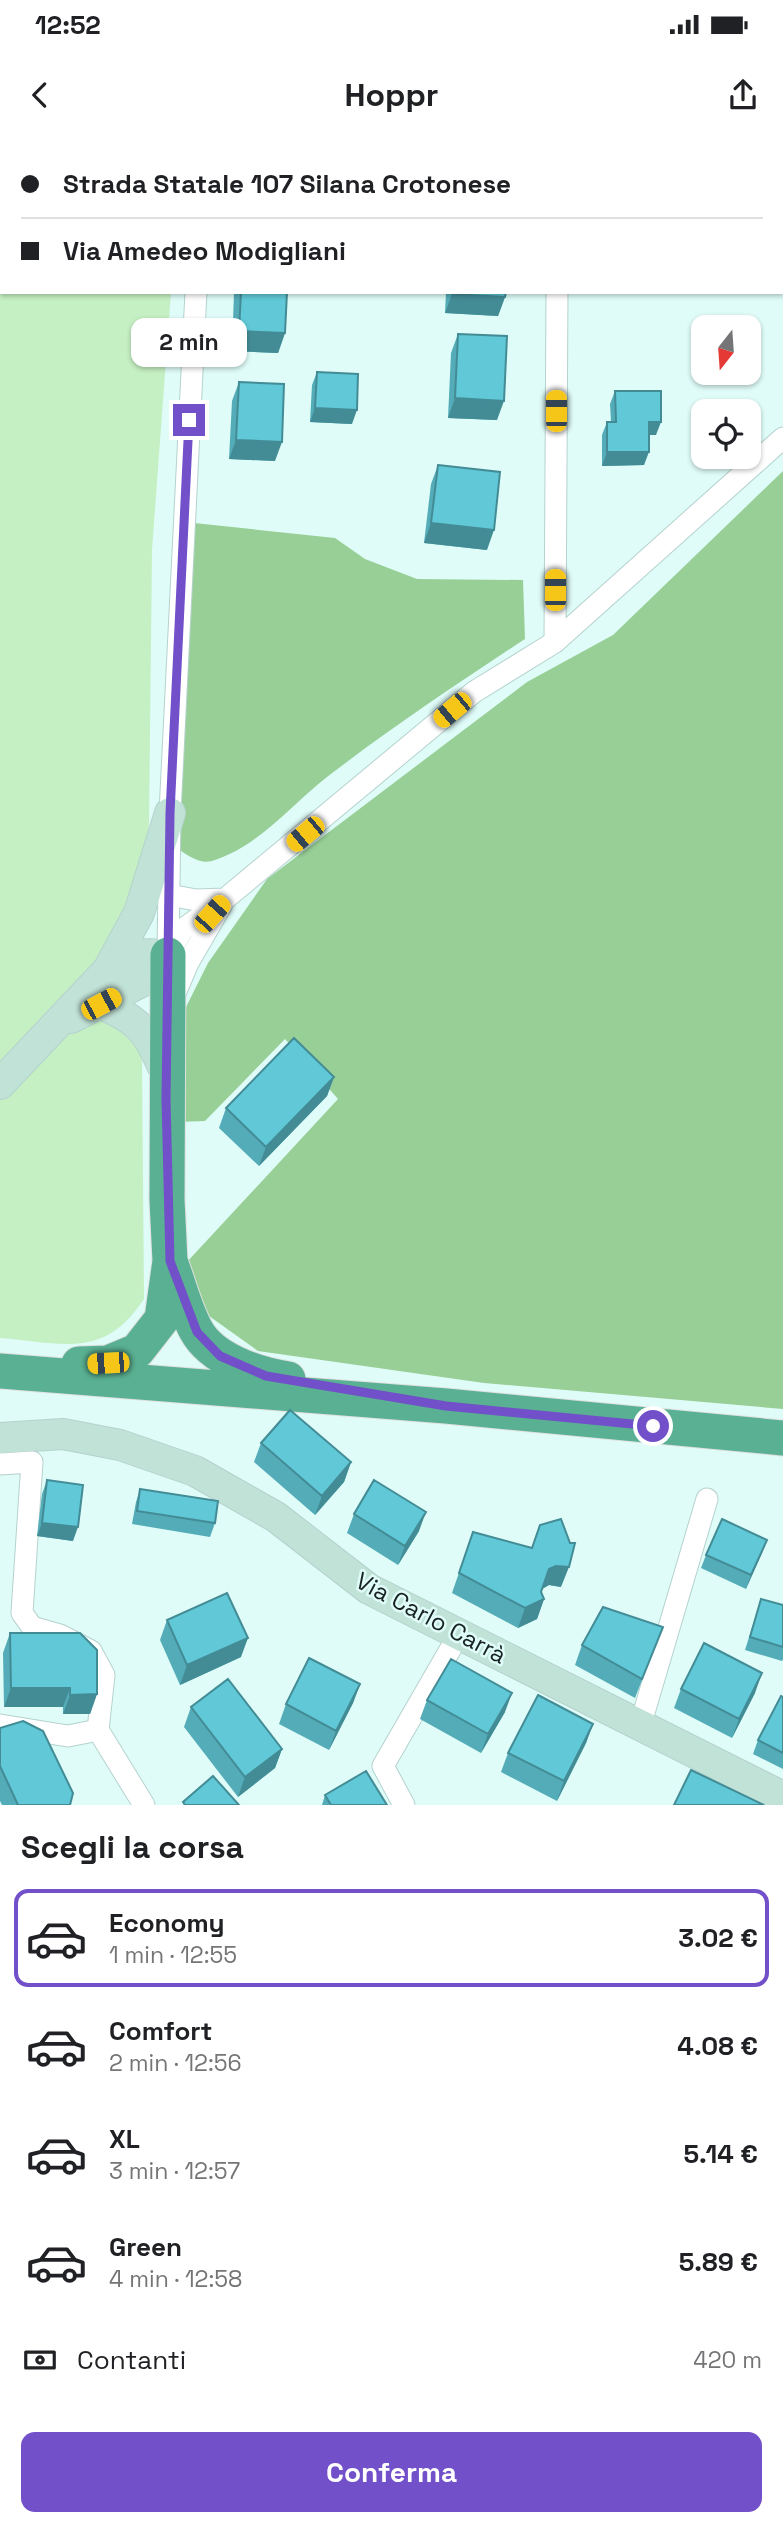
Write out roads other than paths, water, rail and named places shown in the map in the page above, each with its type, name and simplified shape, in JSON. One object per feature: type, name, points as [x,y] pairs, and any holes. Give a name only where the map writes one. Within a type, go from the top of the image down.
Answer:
[{"type":"highway","points":[[0,1370],[108,1363],[137,1351],[162,1319],[170,1261],[166,1074],[168,955]]},
{"type":"highway","points":[[170,1261],[197,1332],[220,1356],[266,1376],[446,1406]]},
{"type":"highway","points":[[0,1370],[446,1406],[783,1438]]},
{"type":"main road","points":[[0,1084],[108,970],[139,913],[170,813]]},
{"type":"main road","points":[[108,970],[142,954],[168,955]]},
{"type":"main road","points":[[55,1026],[145,980],[168,955]]},
{"type":"main road","points":[[101,1004],[127,1014],[150,1035],[166,1074]]},
{"type":"main road","name":"Via Carlo Carrà","points":[[20,1445],[63,1434],[131,1448],[195,1471],[276,1517],[369,1589],[783,1797]]},
{"type":"street","points":[[168,955],[170,813],[196,294]]},
{"type":"street","points":[[555,642],[557,294]]},
{"type":"street","points":[[168,955],[185,943],[225,899],[474,692],[555,642],[783,438]]},
{"type":"street","points":[[169,895],[196,900],[225,899]]},
{"type":"street","points":[[167,1012],[188,963],[225,899]]},
{"type":"street","points":[[0,1464],[20,1445]]},
{"type":"street","points":[[20,1445],[22,1613],[32,1627],[60,1635],[91,1651],[104,1675],[98,1730],[144,1805]]},
{"type":"street","points":[[640,1727],[707,1499]]},
{"type":"street","points":[[404,1805],[383,1766],[458,1636]]},
{"type":"street","points":[[0,1725],[68,1736],[98,1730]]}]
